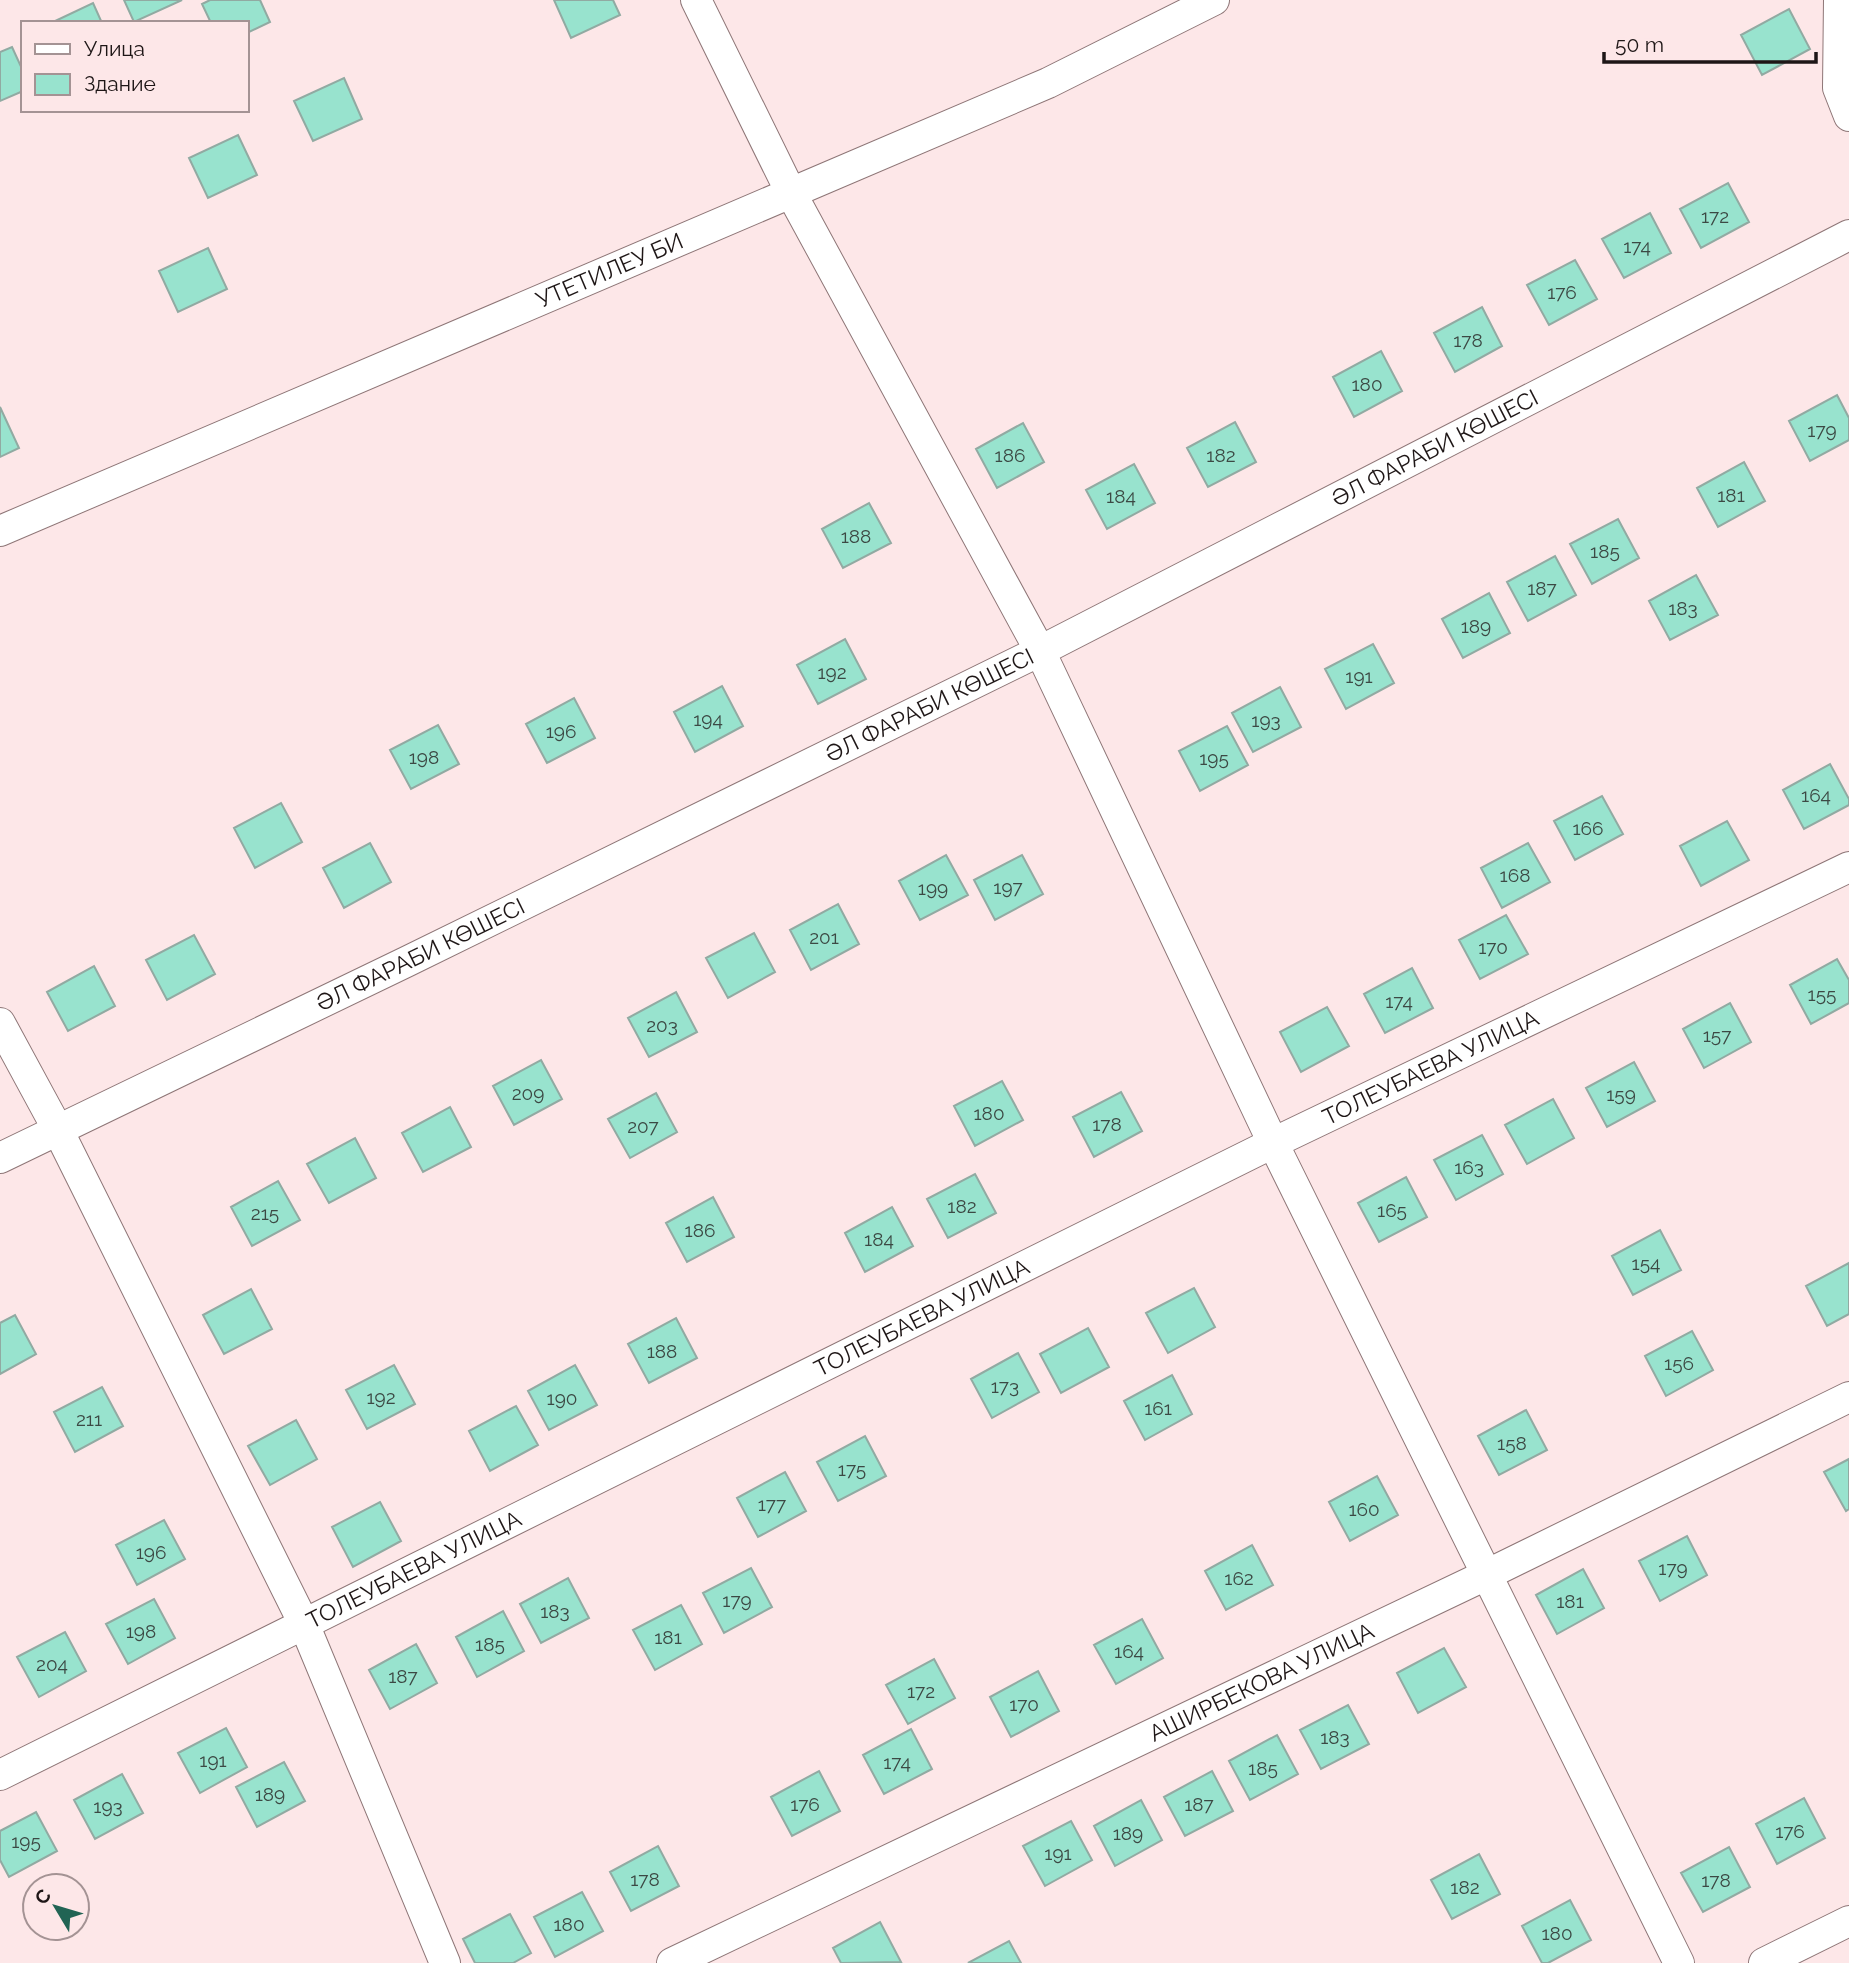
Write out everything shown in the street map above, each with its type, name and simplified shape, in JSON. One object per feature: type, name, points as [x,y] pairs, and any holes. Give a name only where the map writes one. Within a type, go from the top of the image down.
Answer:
[{"type":"street","points":[[695,0],[791,193],[1040,650],[1273,1143],[1679,1963]]},
{"type":"street","name":"УТЕТИЛЕУ БИ","points":[[0,531],[1048,83],[1214,0]]},
{"type":"street","points":[[1839,0],[1838,88],[1849,116]]},
{"type":"street","name":"ӘЛ ФАРАБИ КӨШЕСІ","points":[[0,1158],[1040,650],[1849,235]]},
{"type":"street","name":"ТОЛЕУБАЕВА УЛИЦА","points":[[0,1776],[1273,1143],[1849,867]]},
{"type":"street","points":[[0,1023],[58,1130],[304,1624],[445,1963]]},
{"type":"street","name":"АШИРБЕКОВА УЛИЦА","points":[[672,1963],[1486,1575],[1849,1397]]},
{"type":"street","points":[[1764,1963],[1849,1921]]},
{"type":"building","points":[[124,0],[182,0],[136,21],[134,21]]},
{"type":"building","points":[[210,0],[260,0],[270,22],[248,33],[248,21],[210,21],[202,4]]},
{"type":"building","points":[[554,0],[613,0],[620,15],[571,38]]},
{"type":"building","points":[[93,3],[101,21],[55,21]]},
{"type":"building","points":[[1789,9],[1810,49],[1762,75],[1741,35]]},
{"type":"building","points":[[12,47],[21,67],[21,92],[0,101],[0,52]]},
{"type":"building","points":[[344,78],[362,119],[313,141],[294,101]]},
{"type":"building","points":[[238,135],[257,175],[208,198],[189,158]]},
{"type":"building","points":[[1728,183],[1749,222],[1701,248],[1680,209]]},
{"type":"building","points":[[1650,213],[1671,253],[1624,278],[1602,239]]},
{"type":"building","points":[[208,248],[227,289],[178,312],[159,271]]},
{"type":"building","points":[[1575,260],[1597,299],[1549,325],[1527,285]]},
{"type":"building","points":[[1482,307],[1502,346],[1455,372],[1434,333]]},
{"type":"building","points":[[1381,351],[1402,391],[1354,417],[1333,377]]},
{"type":"building","points":[[1837,395],[1849,418],[1849,440],[1810,461],[1789,421]]},
{"type":"building","points":[[0,407],[19,448],[0,457]]},
{"type":"building","points":[[1235,422],[1256,462],[1208,487],[1187,448]]},
{"type":"building","points":[[1023,423],[1044,462],[997,488],[976,449]]},
{"type":"building","points":[[1744,462],[1765,501],[1718,527],[1697,488]]},
{"type":"building","points":[[1134,464],[1155,503],[1107,529],[1086,490]]},
{"type":"building","points":[[869,503],[891,543],[843,568],[822,529]]},
{"type":"building","points":[[1618,519],[1639,558],[1592,584],[1570,544]]},
{"type":"building","points":[[1555,556],[1576,595],[1528,621],[1507,582]]},
{"type":"building","points":[[1696,575],[1718,615],[1670,640],[1649,601]]},
{"type":"building","points":[[1489,593],[1510,633],[1463,658],[1442,619]]},
{"type":"building","points":[[845,639],[866,679],[818,704],[797,665]]},
{"type":"building","points":[[1373,644],[1394,683],[1346,709],[1325,669]]},
{"type":"building","points":[[722,686],[743,726],[695,752],[674,712]]},
{"type":"building","points":[[1280,687],[1301,727],[1253,752],[1232,713]]},
{"type":"building","points":[[574,698],[595,738],[547,763],[526,724]]},
{"type":"building","points":[[438,725],[459,764],[411,789],[390,750]]},
{"type":"building","points":[[1227,726],[1248,765],[1200,791],[1179,751]]},
{"type":"building","points":[[1830,764],[1849,799],[1849,805],[1804,829],[1783,790]]},
{"type":"building","points":[[1602,796],[1623,834],[1575,860],[1554,821]]},
{"type":"building","points":[[281,803],[302,842],[255,868],[234,828]]},
{"type":"building","points":[[1727,821],[1749,860],[1701,886],[1680,846]]},
{"type":"building","points":[[370,843],[391,882],[344,908],[323,868]]},
{"type":"building","points":[[1528,843],[1550,882],[1502,908],[1481,868]]},
{"type":"building","points":[[946,855],[968,895],[920,920],[899,881]]},
{"type":"building","points":[[1022,855],[1043,894],[995,920],[974,880]]},
{"type":"building","points":[[838,904],[859,944],[811,970],[790,930]]},
{"type":"building","points":[[1506,915],[1528,954],[1480,979],[1459,940]]},
{"type":"building","points":[[754,933],[775,972],[728,998],[706,958]]},
{"type":"building","points":[[194,935],[215,974],[167,1000],[146,960]]},
{"type":"building","points":[[1837,959],[1849,980],[1849,1003],[1811,1024],[1790,985]]},
{"type":"building","points":[[94,966],[115,1006],[68,1031],[47,992]]},
{"type":"building","points":[[1412,968],[1433,1008],[1385,1033],[1364,994]]},
{"type":"building","points":[[676,992],[697,1032],[649,1057],[628,1018]]},
{"type":"building","points":[[1730,1003],[1751,1042],[1704,1068],[1683,1029]]},
{"type":"building","points":[[1327,1007],[1349,1046],[1301,1072],[1280,1032]]},
{"type":"building","points":[[541,1060],[562,1099],[514,1125],[493,1086]]},
{"type":"building","points":[[1634,1062],[1655,1101],[1607,1127],[1586,1088]]},
{"type":"building","points":[[1002,1081],[1023,1120],[975,1146],[954,1106]]},
{"type":"building","points":[[1121,1092],[1142,1131],[1094,1157],[1073,1117]]},
{"type":"building","points":[[656,1093],[677,1132],[630,1158],[608,1119]]},
{"type":"building","points":[[1553,1099],[1574,1138],[1527,1164],[1505,1125]]},
{"type":"building","points":[[450,1107],[471,1147],[423,1172],[402,1133]]},
{"type":"building","points":[[1482,1135],[1503,1174],[1456,1200],[1434,1160]]},
{"type":"building","points":[[355,1138],[376,1178],[329,1203],[307,1164]]},
{"type":"building","points":[[975,1174],[996,1213],[948,1238],[927,1199]]},
{"type":"building","points":[[1406,1177],[1427,1217],[1379,1242],[1358,1203]]},
{"type":"building","points":[[278,1181],[300,1220],[252,1246],[231,1207]]},
{"type":"building","points":[[713,1197],[734,1237],[687,1262],[666,1223]]},
{"type":"building","points":[[892,1207],[913,1246],[865,1272],[845,1233]]},
{"type":"building","points":[[1660,1230],[1681,1270],[1633,1295],[1612,1256]]},
{"type":"building","points":[[1849,1263],[1849,1314],[1827,1326],[1806,1286]]},
{"type":"building","points":[[1194,1288],[1215,1327],[1168,1353],[1146,1313]]},
{"type":"building","points":[[251,1289],[272,1329],[224,1354],[203,1315]]},
{"type":"building","points":[[15,1315],[36,1354],[0,1374],[0,1323]]},
{"type":"building","points":[[676,1318],[697,1358],[649,1383],[628,1344]]},
{"type":"building","points":[[1088,1328],[1109,1367],[1061,1393],[1040,1354]]},
{"type":"building","points":[[1692,1331],[1713,1370],[1666,1396],[1645,1356]]},
{"type":"building","points":[[1018,1353],[1039,1392],[992,1418],[971,1379]]},
{"type":"building","points":[[394,1365],[415,1404],[367,1429],[346,1390]]},
{"type":"building","points":[[575,1365],[597,1405],[549,1430],[528,1391]]},
{"type":"building","points":[[1172,1375],[1192,1414],[1145,1440],[1124,1401]]},
{"type":"building","points":[[102,1387],[123,1426],[75,1452],[54,1412]]},
{"type":"building","points":[[516,1406],[538,1445],[490,1471],[469,1431]]},
{"type":"building","points":[[1526,1410],[1547,1450],[1499,1475],[1478,1436]]},
{"type":"building","points":[[296,1420],[317,1459],[270,1485],[248,1446]]},
{"type":"building","points":[[865,1436],[886,1476],[838,1501],[817,1462]]},
{"type":"building","points":[[1849,1459],[1849,1509],[1846,1511],[1824,1472]]},
{"type":"building","points":[[785,1472],[806,1511],[758,1537],[737,1498]]},
{"type":"building","points":[[1377,1476],[1398,1515],[1350,1541],[1329,1502]]},
{"type":"building","points":[[380,1502],[401,1541],[353,1567],[332,1527]]},
{"type":"building","points":[[164,1520],[185,1559],[137,1585],[116,1545]]},
{"type":"building","points":[[1687,1536],[1707,1575],[1660,1601],[1639,1561]]},
{"type":"building","points":[[1252,1545],[1273,1585],[1226,1610],[1205,1571]]},
{"type":"building","points":[[751,1568],[772,1607],[724,1633],[703,1593]]},
{"type":"building","points":[[1583,1569],[1604,1608],[1557,1634],[1536,1595]]},
{"type":"building","points":[[568,1578],[589,1618],[541,1643],[520,1604]]},
{"type":"building","points":[[154,1599],[175,1638],[128,1664],[106,1624]]},
{"type":"building","points":[[681,1605],[702,1644],[655,1670],[633,1630]]},
{"type":"building","points":[[503,1611],[524,1651],[477,1677],[456,1637]]},
{"type":"building","points":[[1142,1619],[1163,1658],[1116,1684],[1094,1645]]},
{"type":"building","points":[[65,1632],[86,1671],[39,1697],[17,1657]]},
{"type":"building","points":[[416,1644],[437,1683],[390,1709],[369,1670]]},
{"type":"building","points":[[1444,1648],[1466,1687],[1418,1713],[1397,1673]]},
{"type":"building","points":[[934,1659],[955,1698],[908,1724],[886,1685]]},
{"type":"building","points":[[1038,1671],[1059,1711],[1011,1737],[990,1697]]},
{"type":"building","points":[[1348,1705],[1369,1744],[1321,1769],[1300,1730]]},
{"type":"building","points":[[226,1728],[247,1767],[200,1793],[178,1753]]},
{"type":"building","points":[[911,1729],[932,1769],[884,1794],[863,1755]]},
{"type":"building","points":[[1277,1735],[1298,1774],[1250,1800],[1229,1761]]},
{"type":"building","points":[[284,1762],[305,1801],[257,1827],[236,1787]]},
{"type":"building","points":[[819,1771],[840,1811],[792,1836],[771,1797]]},
{"type":"building","points":[[1212,1771],[1233,1811],[1185,1836],[1164,1797]]},
{"type":"building","points":[[122,1774],[143,1813],[95,1839],[74,1800]]},
{"type":"building","points":[[1804,1798],[1825,1838],[1777,1864],[1756,1824]]},
{"type":"building","points":[[1141,1800],[1162,1840],[1115,1866],[1094,1826]]},
{"type":"building","points":[[36,1812],[57,1851],[9,1877],[0,1860],[0,1831]]},
{"type":"building","points":[[1071,1821],[1092,1860],[1045,1886],[1023,1846]]},
{"type":"building","points":[[658,1846],[679,1886],[631,1911],[610,1872]]},
{"type":"building","points":[[1729,1847],[1750,1887],[1703,1912],[1681,1873]]},
{"type":"building","points":[[1479,1854],[1500,1894],[1452,1919],[1431,1880]]},
{"type":"building","points":[[582,1892],[603,1931],[555,1957],[534,1917]]},
{"type":"building","points":[[1570,1900],[1591,1940],[1548,1963],[1542,1963],[1522,1926]]},
{"type":"building","points":[[510,1914],[531,1953],[513,1963],[475,1963],[463,1939]]},
{"type":"building","points":[[880,1922],[901,1962],[841,1963],[833,1948]]},
{"type":"building","points":[[1009,1941],[1021,1963],[968,1963]]}]
